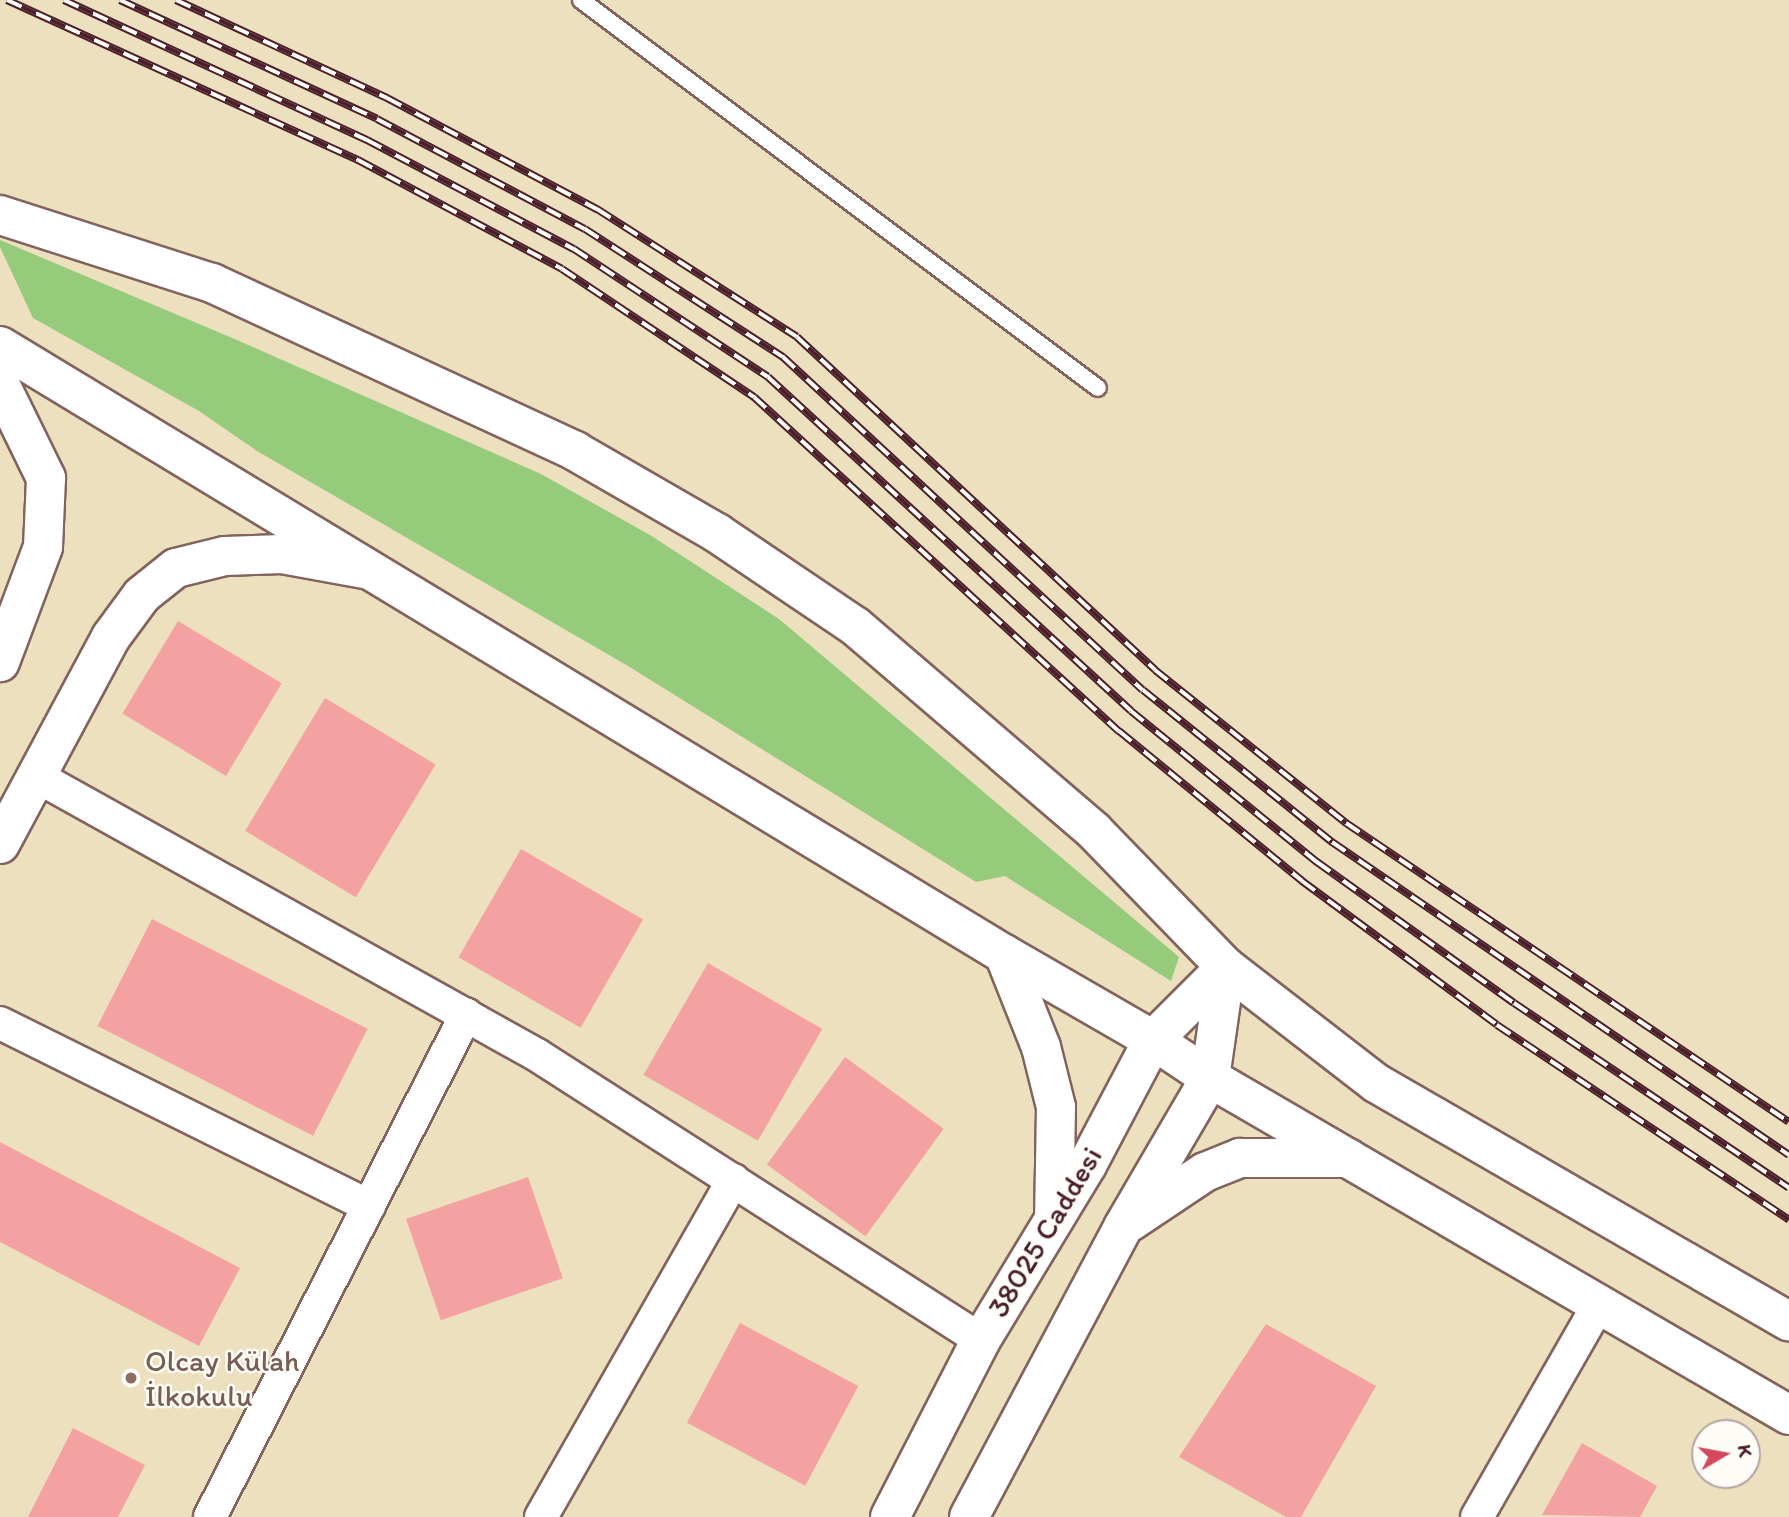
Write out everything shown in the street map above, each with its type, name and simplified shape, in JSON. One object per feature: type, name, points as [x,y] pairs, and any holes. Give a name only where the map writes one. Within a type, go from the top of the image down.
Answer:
[{"type":"main road","points":[[0,215],[212,283],[575,452],[717,533],[855,626],[1094,831],[1226,967],[1376,1083],[1789,1321]]},
{"type":"main road","points":[[0,346],[1004,954],[1153,1040],[1210,1078],[1789,1415]]},
{"type":"main road","points":[[0,384],[46,478],[43,547],[0,662]]},
{"type":"main road","points":[[0,844],[111,637],[142,595],[176,568],[225,556],[282,554],[370,570]]},
{"type":"main road","points":[[1004,954],[1041,1047],[1056,1107],[1054,1219]]},
{"type":"main road","points":[[969,1517],[1122,1227],[1210,1078],[1226,967]]},
{"type":"main road","name":"38025 Caddesi","points":[[890,1517],[981,1339],[1087,1165],[1153,1040],[1226,967]]},
{"type":"main road","points":[[1122,1227],[1205,1172],[1240,1158],[1348,1158]]},
{"type":"street","points":[[36,776],[537,1055],[981,1339]]},
{"type":"street","points":[[210,1517],[466,1015]]},
{"type":"street","points":[[0,1023],[369,1206]]},
{"type":"street","points":[[541,1517],[733,1180]]},
{"type":"street","points":[[1477,1517],[1599,1304]]},
{"type":"lane","points":[[580,0],[848,197],[1098,388]]},
{"type":"green space","points":[[0,240],[237,340],[541,474],[650,535],[779,619],[1179,957],[1171,981],[1005,876],[976,882],[628,666],[257,451],[199,411],[33,318],[0,247]]},
{"type":"building","points":[[178,621],[282,683],[226,776],[122,714]]},
{"type":"building","points":[[325,698],[436,764],[356,897],[245,831]]},
{"type":"building","points":[[521,849],[643,919],[581,1028],[458,957]]},
{"type":"building","points":[[152,919],[368,1029],[313,1136],[98,1026]]},
{"type":"building","points":[[708,963],[822,1029],[758,1141],[644,1075]]},
{"type":"building","points":[[845,1057],[944,1129],[866,1236],[767,1165]]},
{"type":"building","points":[[0,1142],[240,1268],[199,1346],[0,1242]]},
{"type":"building","points":[[528,1177],[563,1278],[441,1320],[406,1219]]},
{"type":"building","points":[[740,1323],[858,1386],[805,1486],[687,1423]]},
{"type":"building","points":[[1266,1324],[1376,1386],[1301,1517],[1286,1517],[1179,1457]]},
{"type":"building","points":[[73,1428],[145,1465],[118,1517],[28,1517]]},
{"type":"building","points":[[1582,1443],[1657,1486],[1640,1517],[1542,1515]]},
{"type":"railway","points":[[7,0],[358,160],[562,269],[754,397],[1119,731],[1302,881],[1497,1025],[1789,1220]]},
{"type":"railway","points":[[64,0],[367,140],[574,249],[768,377],[1131,711],[1317,862],[1514,1003],[1789,1188]]},
{"type":"railway","points":[[120,0],[377,119],[585,229],[783,357],[1143,690],[1332,842],[1789,1155]]},
{"type":"railway","points":[[176,0],[387,98],[597,209],[797,337],[1155,670],[1346,823],[1789,1122]]},
{"type":"place","name":"Olcay Külah İlkokulu","points":[[131,1378]]}]
